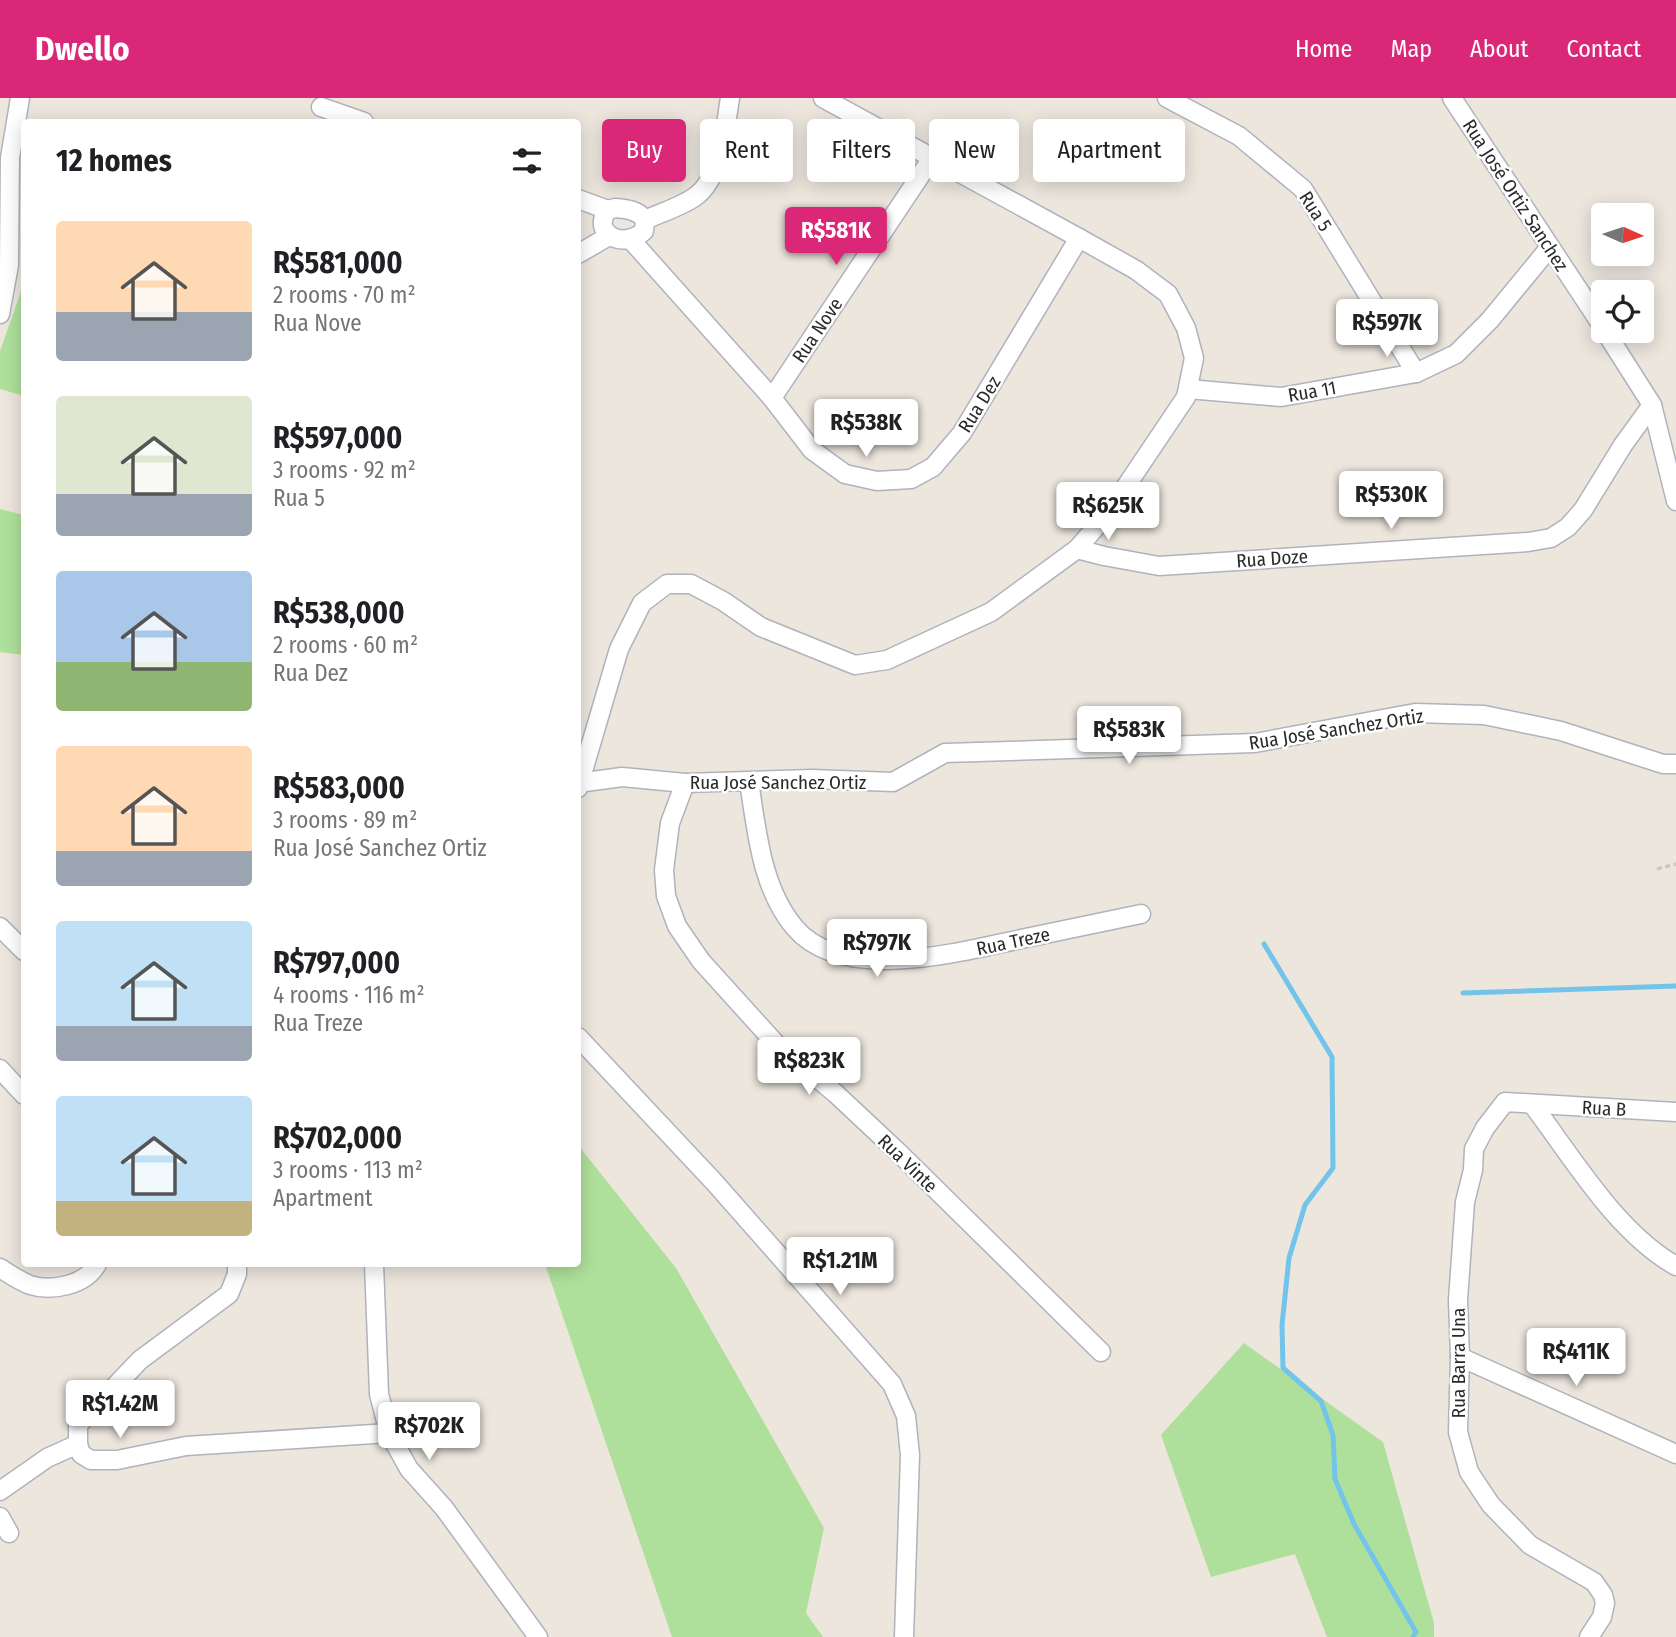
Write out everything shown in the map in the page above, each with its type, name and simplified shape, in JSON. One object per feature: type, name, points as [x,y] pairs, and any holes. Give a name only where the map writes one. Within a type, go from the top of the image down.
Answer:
[{"type":"street","points":[[0,314],[17,263],[5,165],[20,98]]},
{"type":"street","points":[[645,220],[696,196],[715,169],[730,98]]},
{"type":"street","points":[[822,98],[929,156]]},
{"type":"street","name":"Rua 5","points":[[1167,98],[1239,136],[1303,189],[1416,373]]},
{"type":"street","name":"Rua José Ortiz Sanchez","points":[[1452,98],[1591,309]]},
{"type":"street","points":[[321,107],[355,119]]},
{"type":"street","name":"Rua Nove","points":[[772,398],[929,164]]},
{"type":"street","points":[[581,776],[620,649],[642,603],[667,584],[691,584],[723,601],[761,627],[855,665],[887,660],[991,612],[1077,549],[1108,513],[1186,397],[1194,358],[1186,328],[1168,294],[1136,270],[977,182]]},
{"type":"street","points":[[581,200],[608,210],[635,211],[645,220]]},
{"type":"street","points":[[608,210],[603,220],[605,231],[617,239],[631,240],[644,231],[645,220]]},
{"type":"street","points":[[581,252],[609,236]]},
{"type":"street","name":"Rua Dez","points":[[631,240],[772,398],[813,450],[845,474],[877,481],[911,479],[933,467],[962,433],[1079,238]]},
{"type":"street","name":"Rua 11","points":[[1188,389],[1281,397],[1416,373],[1456,354],[1490,320],[1550,247]]},
{"type":"street","name":"Rua José Ortiz Sanchez","points":[[1613,343],[1652,405],[1676,501]]},
{"type":"street","name":"Rua Doze","points":[[1077,549],[1159,566],[1528,542],[1551,538],[1568,527],[1583,510],[1623,445],[1652,405]]},
{"type":"street","name":"Rua José Sanchez Ortiz","points":[[581,785],[622,777],[685,783],[812,779],[893,782],[944,753],[1255,743],[1415,713],[1484,715],[1561,731],[1664,764],[1676,764]]},
{"type":"street","name":"Rua Treze","points":[[749,782],[762,862],[782,909],[796,930],[816,945],[836,952],[873,960],[924,959],[1142,914]]},
{"type":"street","name":"Rua Vinte","points":[[685,783],[670,823],[664,870],[666,896],[677,926],[701,961],[777,1045],[835,1093],[897,1151],[1101,1352]]},
{"type":"street","points":[[0,927],[21,948]]},
{"type":"street","points":[[581,1040],[715,1183],[892,1384],[906,1416],[909,1455],[904,1637]]},
{"type":"street","points":[[0,1069],[21,1092]]},
{"type":"street","name":"Rua Barra Una","points":[[1532,1104],[1505,1102],[1485,1128],[1474,1149],[1473,1170],[1465,1202],[1459,1286],[1458,1432],[1469,1472],[1491,1506],[1530,1545],[1594,1582],[1603,1595],[1605,1603],[1602,1617],[1589,1637]]},
{"type":"street","points":[[1532,1104],[1616,1216],[1662,1258],[1676,1266]]},
{"type":"street","name":"Rua B","points":[[1532,1104],[1676,1112]]},
{"type":"street","points":[[0,1268],[30,1285],[51,1288],[74,1283],[95,1267]]},
{"type":"street","points":[[237,1267],[229,1294],[140,1360],[78,1424],[81,1454],[91,1460],[117,1460],[186,1446],[389,1433]]},
{"type":"street","points":[[374,1267],[379,1394],[389,1433],[409,1469],[444,1508],[538,1637]]},
{"type":"street","points":[[1460,1357],[1676,1454]]},
{"type":"street","points":[[0,1492],[47,1458],[78,1444]]},
{"type":"street","points":[[0,1517],[9,1533]]},
{"type":"path","points":[[1657,869],[1676,864]]},
{"type":"green space","points":[[21,292],[21,395],[0,389],[0,351]]},
{"type":"green space","points":[[0,509],[21,514],[21,655],[0,652]]},
{"type":"green space","points":[[581,1149],[676,1268],[824,1528],[806,1613],[823,1637],[672,1637],[546,1267],[581,1267]]},
{"type":"green space","points":[[1244,1343],[1383,1442],[1434,1623],[1434,1637],[1327,1637],[1295,1554],[1211,1577],[1161,1435]]},
{"type":"waterway","points":[[1264,944],[1332,1057],[1333,1168],[1305,1205],[1289,1258],[1282,1325],[1283,1368],[1321,1401],[1333,1435],[1335,1479],[1354,1524],[1416,1632],[1413,1637]]},
{"type":"waterway","points":[[1463,993],[1676,986]]}]
